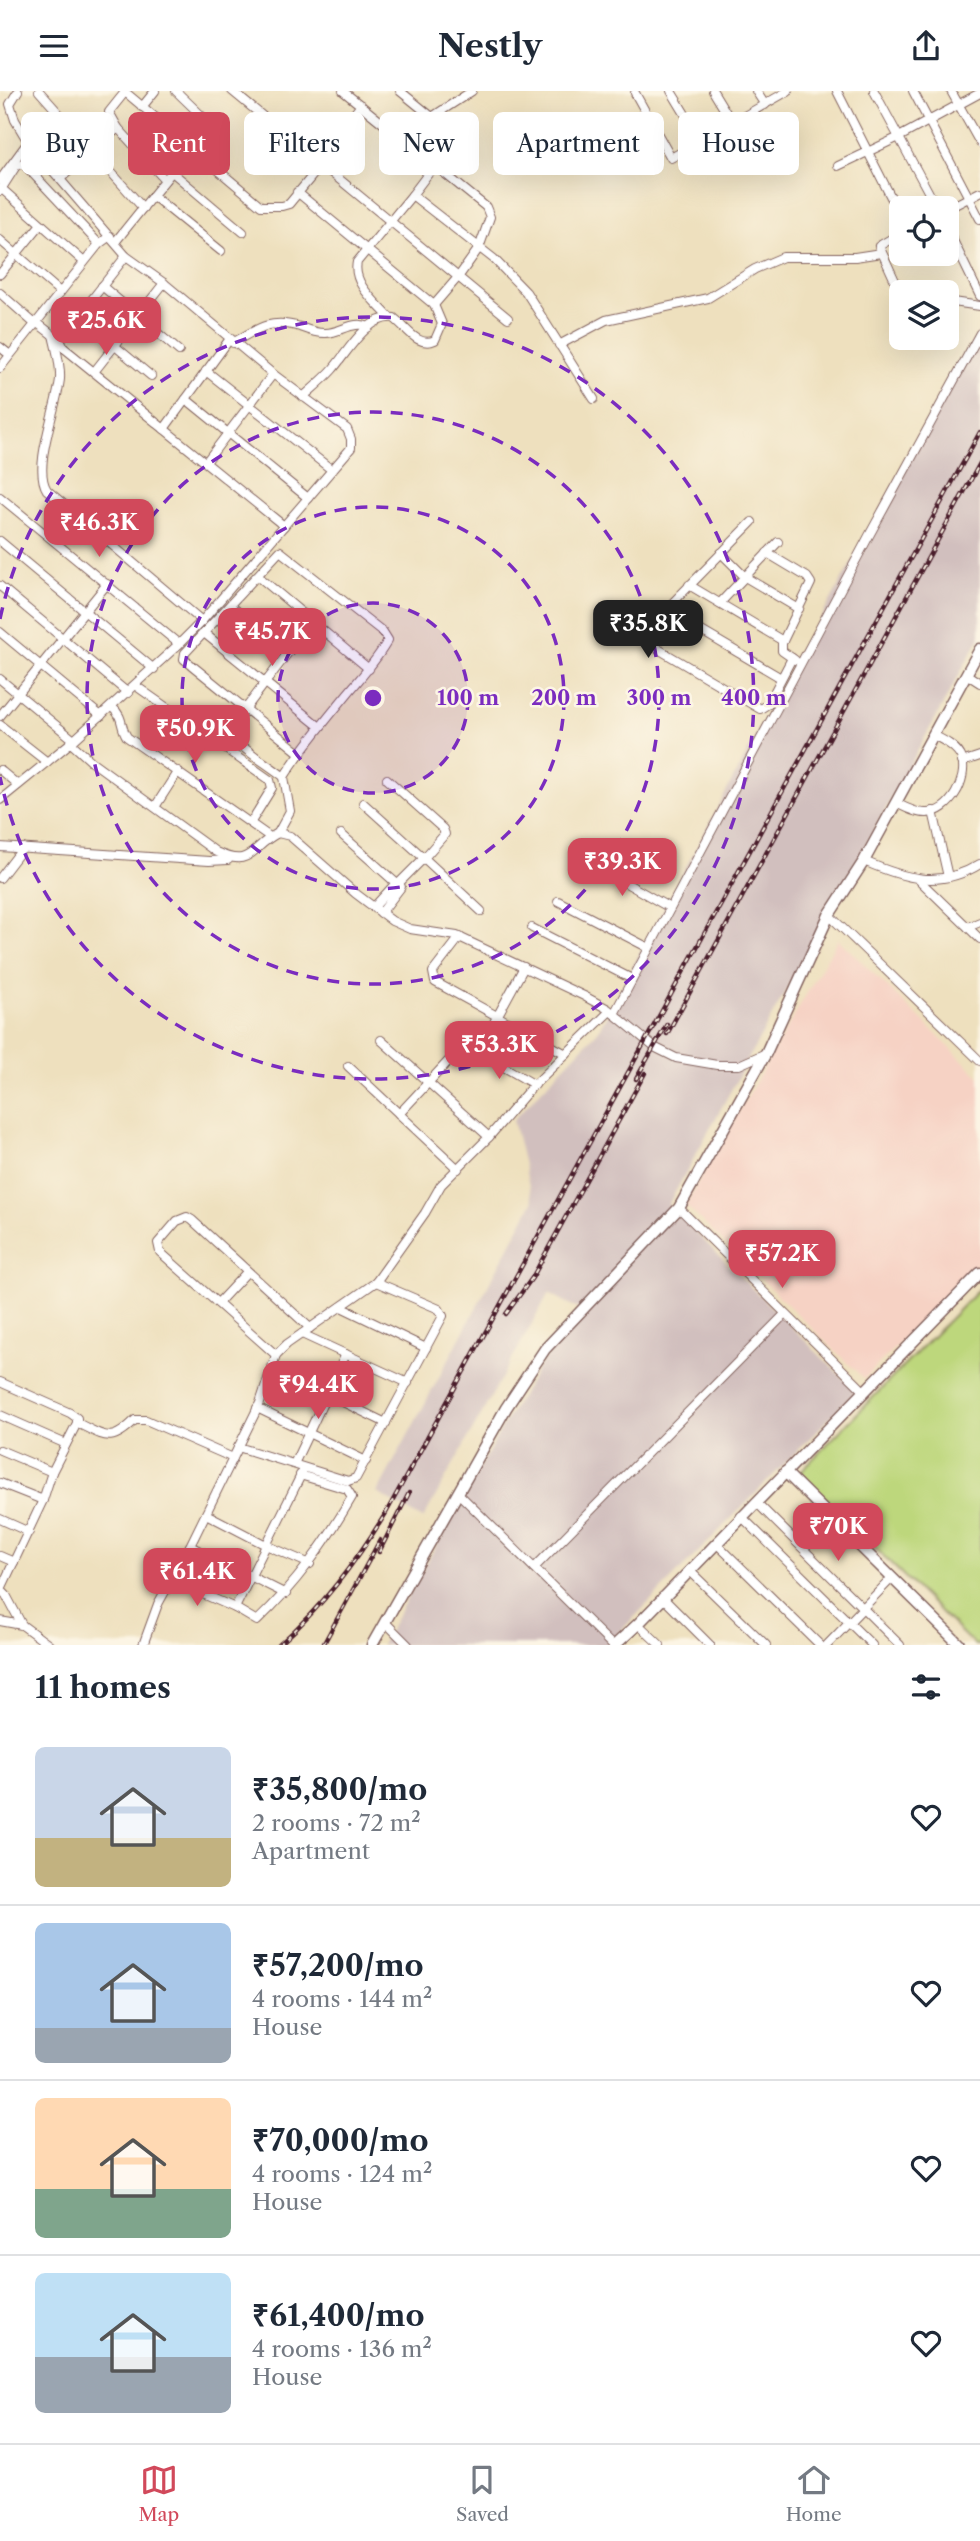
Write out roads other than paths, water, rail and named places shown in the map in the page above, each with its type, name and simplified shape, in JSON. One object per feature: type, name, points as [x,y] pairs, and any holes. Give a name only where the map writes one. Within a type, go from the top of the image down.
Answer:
[{"type":"main road","points":[[372,1645],[506,1408],[545,1349],[679,1208],[766,1053],[829,915],[864,861],[980,649]]},
{"type":"main road","points":[[614,1645],[638,1624],[980,1273]]},
{"type":"main road","points":[[785,1472],[960,1645]]},
{"type":"street","points":[[18,91],[10,104],[21,130]]},
{"type":"street","points":[[39,91],[57,112]]},
{"type":"street","points":[[142,107],[155,91]]},
{"type":"street","points":[[176,91],[198,112]]},
{"type":"street","points":[[232,91],[258,112]]},
{"type":"street","points":[[343,91],[379,121]]},
{"type":"street","points":[[400,91],[426,112]]},
{"type":"street","points":[[440,112],[472,91]]},
{"type":"street","points":[[671,91],[684,112]]},
{"type":"street","points":[[713,91],[726,112]]},
{"type":"street","points":[[756,91],[765,105]]},
{"type":"street","points":[[753,112],[788,91]]},
{"type":"street","points":[[837,91],[890,196]]},
{"type":"street","points":[[874,91],[931,196]]},
{"type":"street","points":[[912,91],[980,219]]},
{"type":"street","points":[[950,91],[980,143]]},
{"type":"street","points":[[148,112],[125,92],[109,111],[118,128],[165,180]]},
{"type":"street","points":[[636,92],[669,156],[674,158],[678,156]]},
{"type":"street","points":[[838,166],[980,93]]},
{"type":"street","points":[[0,104],[10,104]]},
{"type":"street","points":[[355,112],[360,105]]},
{"type":"street","points":[[114,131],[118,128]]},
{"type":"street","points":[[1,187],[21,154]]},
{"type":"street","points":[[1,187],[16,166],[23,163],[99,244]]},
{"type":"street","points":[[0,800],[136,686],[202,621],[351,448],[348,429],[273,374],[164,283],[126,255],[57,175]]},
{"type":"street","points":[[60,179],[64,175]]},
{"type":"street","points":[[113,175],[143,208]]},
{"type":"street","points":[[0,368],[99,244],[113,239],[169,175]]},
{"type":"street","points":[[176,175],[243,232]]},
{"type":"street","points":[[223,175],[261,206],[286,206],[311,175]]},
{"type":"street","points":[[336,175],[508,318]]},
{"type":"street","points":[[298,193],[368,249],[434,305],[442,324],[435,340],[430,342],[418,340],[397,320],[389,317],[357,277],[355,270],[357,262],[368,249],[391,220],[412,195],[427,175]]},
{"type":"street","points":[[434,305],[479,248],[490,216],[489,211],[445,175]]},
{"type":"street","points":[[1,187],[84,262]]},
{"type":"street","points":[[959,203],[980,192]]},
{"type":"street","points":[[412,195],[494,259],[526,292],[594,399]]},
{"type":"street","points":[[153,196],[221,251]]},
{"type":"street","points":[[0,274],[41,223]]},
{"type":"street","points":[[889,239],[880,244],[881,253],[895,280]]},
{"type":"street","points":[[0,240],[60,292]]},
{"type":"street","points":[[559,345],[606,320],[708,298],[755,269],[783,257],[855,257],[881,253]]},
{"type":"street","points":[[959,253],[980,296]]},
{"type":"street","points":[[126,255],[79,316],[57,338],[60,377],[55,410],[43,450],[42,482],[47,490],[202,621]]},
{"type":"street","points":[[94,372],[164,283]]},
{"type":"street","points":[[102,286],[179,351]]},
{"type":"street","points":[[0,293],[284,526]]},
{"type":"street","points":[[959,303],[980,306]]},
{"type":"street","points":[[79,316],[151,376]]},
{"type":"street","points":[[303,397],[330,372],[369,327],[389,317]]},
{"type":"street","points":[[164,429],[231,341],[275,323],[285,323],[324,334],[356,324],[369,327]]},
{"type":"street","points":[[142,1645],[152,1616],[239,1447],[257,1408],[276,1355],[376,1282],[425,1213],[437,1190],[535,1085],[612,1012],[649,948],[797,660],[980,333]]},
{"type":"street","points":[[0,347],[10,355]]},
{"type":"street","points":[[206,371],[332,470]]},
{"type":"street","points":[[206,463],[273,374]]},
{"type":"street","points":[[186,399],[308,498]]},
{"type":"street","points":[[0,497],[179,644]]},
{"type":"street","points":[[752,522],[641,633],[643,641],[757,709],[768,704],[781,678],[797,660]]},
{"type":"street","points":[[0,541],[154,669]]},
{"type":"street","points":[[720,603],[778,542]]},
{"type":"street","points":[[284,777],[301,754],[320,727],[369,669],[387,642],[387,637],[283,552],[277,552],[258,576],[185,653],[185,662],[301,754]]},
{"type":"street","points":[[721,553],[745,577],[799,610]]},
{"type":"street","points":[[767,553],[809,580],[810,587],[783,641],[782,651],[797,660]]},
{"type":"street","points":[[258,576],[369,669]]},
{"type":"street","points":[[0,716],[107,584]]},
{"type":"street","points":[[689,585],[783,641]]},
{"type":"street","points":[[0,586],[128,693]]},
{"type":"street","points":[[230,606],[288,652]]},
{"type":"street","points":[[662,613],[679,624],[693,626],[781,678]]},
{"type":"street","points":[[0,847],[209,861],[243,860],[274,835],[290,811],[284,777],[229,736],[229,728],[312,621]]},
{"type":"street","points":[[0,632],[101,716]]},
{"type":"street","points":[[204,633],[320,727]]},
{"type":"street","points":[[966,674],[980,683]]},
{"type":"street","points":[[0,679],[73,741],[91,761],[216,852],[231,859]]},
{"type":"street","points":[[136,686],[270,780],[272,788],[251,822]]},
{"type":"street","points":[[112,707],[123,721],[127,737],[251,822],[274,835],[290,836],[392,921],[410,929],[460,937],[524,967],[612,1012],[654,1047],[676,1058],[692,1063],[739,1065],[766,1053]]},
{"type":"street","points":[[0,725],[47,762]]},
{"type":"street","points":[[895,803],[927,813],[943,807],[956,793],[964,773],[961,757],[933,734]]},
{"type":"street","points":[[962,762],[980,756]]},
{"type":"street","points":[[0,770],[18,785]]},
{"type":"street","points":[[155,807],[178,771]]},
{"type":"street","points":[[387,779],[445,832],[398,883]]},
{"type":"street","points":[[363,803],[481,911]]},
{"type":"street","points":[[933,811],[948,877]]},
{"type":"street","points":[[341,834],[401,887],[377,910]]},
{"type":"street","points":[[0,878],[23,848]]},
{"type":"street","points":[[864,861],[897,875],[932,880],[964,873],[980,863]]},
{"type":"street","points":[[589,862],[670,908]]},
{"type":"street","points":[[917,878],[980,939]]},
{"type":"street","points":[[558,901],[649,948]]},
{"type":"street","points":[[829,915],[980,1061]]},
{"type":"street","points":[[968,927],[980,922]]},
{"type":"street","points":[[532,928],[632,979]]},
{"type":"street","points":[[460,937],[433,972],[439,985],[566,1054]]},
{"type":"street","points":[[478,1052],[524,967]]},
{"type":"street","points":[[381,1040],[489,1137]]},
{"type":"street","points":[[399,1114],[457,1053],[466,1050],[478,1052],[535,1085]]},
{"type":"street","points":[[348,1066],[458,1169]]},
{"type":"street","points":[[679,1208],[864,1391]]},
{"type":"street","points":[[276,1355],[160,1252],[158,1243],[177,1221],[187,1217],[192,1220],[306,1331],[346,1354],[408,1383]]},
{"type":"street","points":[[218,1303],[247,1272]]},
{"type":"street","points":[[302,1471],[348,1481],[356,1478],[441,1320],[442,1312],[376,1282]]},
{"type":"street","points":[[341,1307],[426,1348]]},
{"type":"street","points":[[534,1568],[785,1314]]},
{"type":"street","points":[[294,1464],[346,1354]]},
{"type":"street","points":[[271,1367],[386,1423]]},
{"type":"street","points":[[0,1382],[77,1418],[29,1532],[1,1589],[22,1625],[49,1645]]},
{"type":"street","points":[[257,1408],[366,1461]]},
{"type":"street","points":[[0,1415],[66,1444]]},
{"type":"street","points":[[77,1423],[114,1437],[135,1420],[146,1420],[233,1458]]},
{"type":"street","points":[[171,1580],[235,1608],[257,1621],[286,1594],[310,1564],[352,1497],[347,1489],[302,1471],[294,1464],[239,1447]]},
{"type":"street","points":[[0,1450],[52,1472]]},
{"type":"street","points":[[235,1608],[302,1471]]},
{"type":"street","points":[[0,1483],[43,1500]]},
{"type":"street","points":[[458,1493],[614,1645]]},
{"type":"street","points":[[756,1502],[901,1645]]},
{"type":"street","points":[[206,1514],[310,1564]]},
{"type":"street","points":[[741,1516],[872,1645]]},
{"type":"street","points":[[0,1519],[29,1532]]},
{"type":"street","points":[[716,1543],[820,1645]]},
{"type":"street","points":[[190,1546],[286,1594]]},
{"type":"street","points":[[0,1556],[14,1562]]},
{"type":"street","points":[[689,1570],[766,1645]]},
{"type":"street","points":[[827,1645],[892,1578]]},
{"type":"street","points":[[662,1597],[710,1645]]},
{"type":"street","points":[[0,1621],[22,1625]]},
{"type":"street","points":[[384,1622],[408,1645]]},
{"type":"street","points":[[638,1624],[660,1645]]},
{"type":"railway","points":[[279,1645],[310,1615],[337,1583],[386,1513],[980,432]]},
{"type":"railway","points":[[667,1034],[980,463]]},
{"type":"railway","points":[[636,1079],[667,1024]]},
{"type":"railway","points":[[506,1314],[532,1278],[645,1073]]},
{"type":"railway","points":[[379,1552],[409,1493]]},
{"type":"railway","points":[[323,1645],[380,1540]]}]
